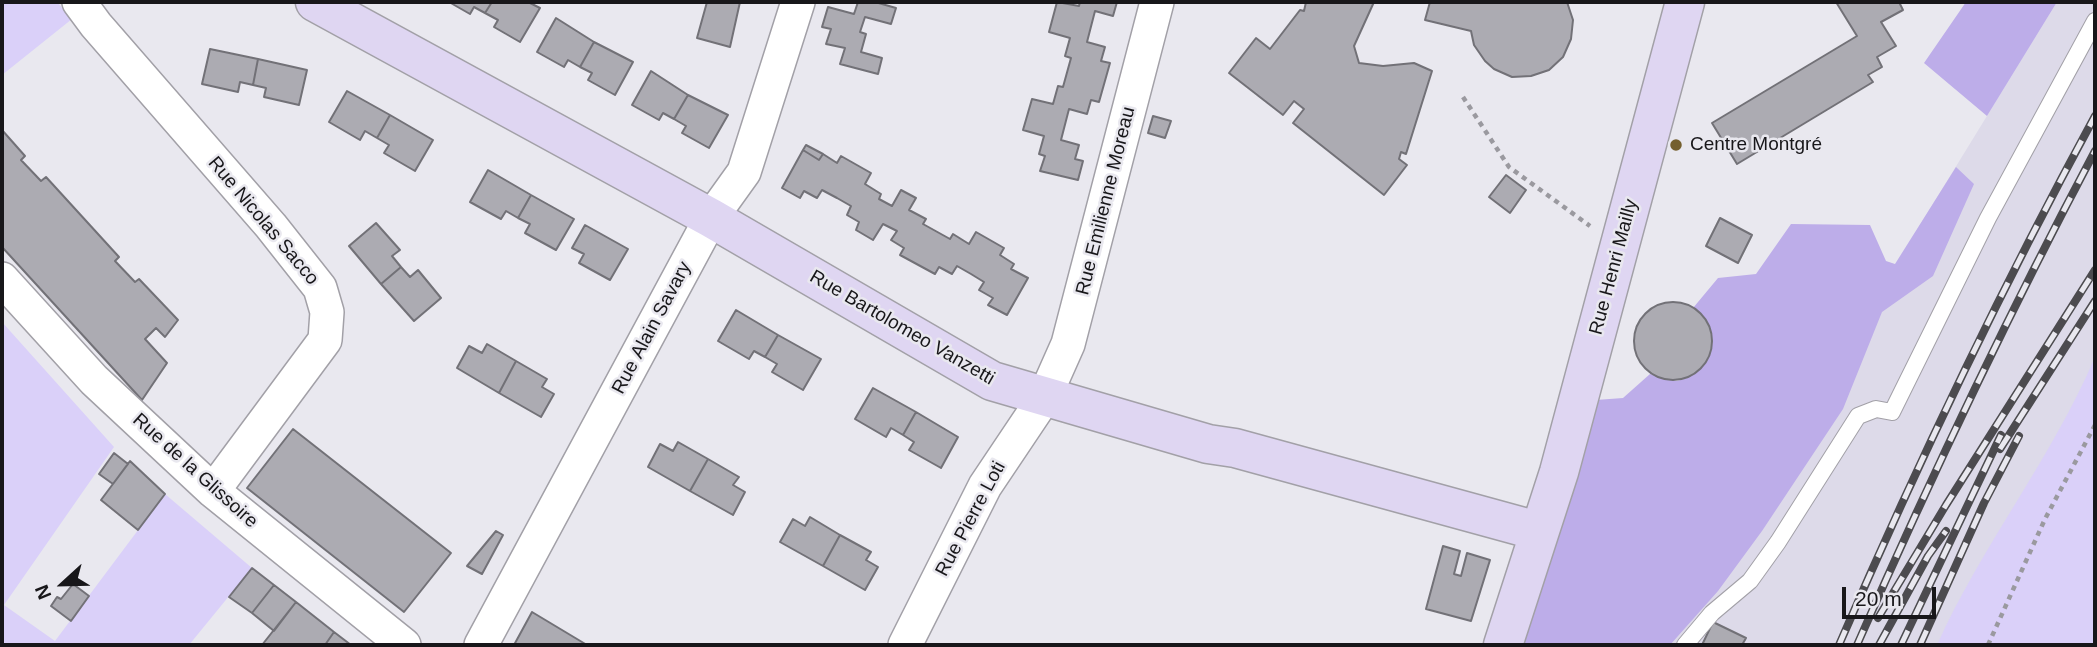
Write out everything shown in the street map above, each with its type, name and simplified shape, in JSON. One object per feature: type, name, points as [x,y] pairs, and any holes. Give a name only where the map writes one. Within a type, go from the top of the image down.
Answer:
[{"type":"street","name":"Rue Nicolas Sacco","points":[[79,2],[271,226],[320,288],[327,312],[325,340],[213,491]]},
{"type":"street","name":"Rue Bartolomeo Vanzetti","points":[[315,2],[711,218],[992,382],[1538,531]]},
{"type":"street","name":"Rue Alain Savary","points":[[481,645],[711,218],[744,172],[797,2]]},
{"type":"street","name":"Rue Emilienne Moreau","points":[[1044,398],[1068,344],[1157,2]]},
{"type":"street","name":"Rue Henri Mailly","points":[[1503,645],[1559,472],[1685,2]]},
{"type":"street","name":"Rue de la Glissoire","points":[[2,279],[94,380],[213,491],[404,645]]},
{"type":"street","name":"Rue Pierre Loti","points":[[905,645],[985,486],[1044,398]]},
{"type":"lane","points":[[1685,645],[1712,613],[1750,581],[1858,416],[1876,409],[1892,412],[1988,218],[2095,21]]},
{"type":"path","points":[[1463,97],[1509,167],[1620,246]]},
{"type":"path","points":[[1988,645],[2045,519],[2095,425]]},
{"type":"shaded area","points":[[2,2],[57,2],[72,19],[2,75]]},
{"type":"shaded area","points":[[1966,2],[2057,2],[1987,116],[1924,63]]},
{"type":"shaded area","points":[[2057,2],[2095,2],[2095,645],[1523,645],[1896,264]]},
{"type":"shaded area","points":[[1956,167],[1974,184],[1933,276],[1882,312],[1843,409],[1762,531],[1718,591],[1670,645],[1523,645],[1553,552],[1596,400],[1623,398],[1650,374],[1676,381],[1699,370],[1710,351],[1711,340],[1702,318],[1693,308],[1718,278],[1756,274],[1791,224],[1870,225],[1886,261],[1895,264]]},
{"type":"shaded area","points":[[2,322],[114,447],[4,605],[55,641],[165,494],[252,568],[189,645],[2,645]]},
{"type":"shaded area","points":[[2095,357],[2095,645],[1937,645],[1975,572],[2058,431]]},
{"type":"building","points":[[449,2],[492,2],[485,13],[474,7],[470,14]]},
{"type":"building","points":[[492,2],[528,2],[540,8],[520,42],[494,27],[498,20],[485,13]]},
{"type":"building","points":[[707,2],[740,2],[730,47],[697,38]]},
{"type":"building","points":[[858,2],[875,2],[896,8],[891,24],[865,17],[860,32],[866,34],[861,52],[882,58],[878,74],[840,64],[845,48],[826,44],[831,29],[822,27],[828,7],[854,14]]},
{"type":"building","points":[[1057,2],[1079,6],[1080,2],[1117,2],[1113,16],[1095,11],[1087,42],[1105,47],[1101,61],[1110,63],[1099,102],[1091,100],[1087,114],[1069,109],[1061,140],[1079,145],[1075,159],[1083,161],[1078,180],[1040,171],[1045,156],[1039,154],[1044,136],[1023,130],[1032,99],[1053,104],[1058,86],[1063,87],[1071,58],[1065,56],[1070,38],[1049,32]]},
{"type":"building","points":[[1306,2],[1374,2],[1354,46],[1359,63],[1383,66],[1414,63],[1432,71],[1406,154],[1401,152],[1399,159],[1407,165],[1384,195],[1293,123],[1304,109],[1294,101],[1283,115],[1229,73],[1256,38],[1270,49],[1300,10],[1304,11]]},
{"type":"building","points":[[1430,2],[1567,2],[1573,20],[1571,39],[1563,57],[1549,70],[1531,76],[1512,77],[1494,69],[1485,61],[1474,45],[1471,31],[1425,20]]},
{"type":"building","points":[[1836,2],[1899,2],[1903,10],[1881,22],[1896,46],[1877,57],[1882,67],[1868,75],[1873,82],[1737,164],[1712,123],[1857,36]]},
{"type":"building","points":[[556,18],[594,42],[580,67],[568,60],[564,67],[537,52]]},
{"type":"building","points":[[594,42],[633,62],[615,95],[588,80],[592,73],[580,67]]},
{"type":"building","points":[[210,49],[258,59],[253,85],[240,82],[238,92],[202,84]]},
{"type":"building","points":[[258,59],[307,70],[299,105],[264,97],[266,88],[253,85]]},
{"type":"building","points":[[651,71],[688,95],[674,119],[663,113],[659,120],[632,105]]},
{"type":"building","points":[[347,91],[390,115],[377,138],[365,131],[360,140],[329,122]]},
{"type":"building","points":[[688,95],[728,115],[709,148],[682,133],[686,126],[674,119]]},
{"type":"building","points":[[390,115],[433,140],[415,171],[384,153],[389,145],[377,138]]},
{"type":"building","points":[[1153,116],[1171,121],[1165,138],[1148,133]]},
{"type":"building","points":[[2,130],[25,156],[21,160],[41,181],[46,177],[119,257],[115,261],[135,282],[139,279],[178,320],[165,337],[156,328],[145,339],[167,363],[142,400],[2,247]]},
{"type":"building","points":[[806,145],[823,154],[819,160],[803,150]]},
{"type":"building","points":[[803,150],[819,160],[823,154],[837,163],[841,156],[871,173],[865,184],[881,194],[879,199],[892,206],[901,190],[916,198],[909,210],[926,219],[923,224],[950,239],[953,234],[969,244],[976,232],[1004,248],[1000,255],[1014,264],[1011,269],[1028,278],[1007,315],[988,305],[993,298],[979,290],[984,282],[957,266],[952,274],[939,267],[935,274],[900,255],[904,248],[891,240],[897,231],[883,224],[873,240],[856,230],[859,222],[847,215],[851,206],[822,190],[817,198],[804,191],[800,198],[782,188]]},
{"type":"building","points":[[488,170],[531,195],[518,218],[506,211],[501,219],[470,202]]},
{"type":"building","points":[[1506,175],[1526,190],[1510,213],[1489,197]]},
{"type":"building","points":[[531,195],[574,219],[556,250],[525,233],[530,224],[518,218]]},
{"type":"building","points":[[1720,218],[1752,235],[1738,263],[1706,246]]},
{"type":"building","points":[[376,223],[400,250],[392,256],[401,267],[381,284],[349,246]]},
{"type":"building","points":[[585,225],[628,249],[610,280],[579,263],[584,254],[572,248]]},
{"type":"building","points":[[401,267],[410,277],[418,270],[441,298],[414,321],[381,284]]},
{"type":"building","points":[[1665,302],[1681,302],[1695,308],[1706,319],[1712,333],[1712,349],[1706,363],[1695,374],[1681,380],[1665,380],[1651,374],[1640,363],[1634,349],[1634,333],[1640,319],[1651,308]]},
{"type":"building","points":[[736,310],[778,335],[765,357],[754,351],[749,359],[718,341]]},
{"type":"building","points":[[778,335],[821,359],[803,390],[772,372],[777,364],[765,357]]},
{"type":"building","points":[[487,344],[516,361],[499,393],[457,368],[469,346],[482,353]]},
{"type":"building","points":[[516,361],[547,379],[542,387],[554,394],[541,417],[499,393]]},
{"type":"building","points":[[873,388],[916,412],[903,435],[891,428],[886,437],[855,419]]},
{"type":"building","points":[[916,412],[958,437],[941,468],[909,450],[914,442],[903,435]]},
{"type":"building","points":[[293,429],[451,553],[404,612],[247,488]]},
{"type":"building","points":[[678,442],[708,459],[690,491],[648,467],[660,444],[673,451]]},
{"type":"building","points":[[114,453],[128,464],[113,484],[99,474]]},
{"type":"building","points":[[708,459],[739,477],[733,485],[745,492],[733,515],[690,491]]},
{"type":"building","points":[[130,461],[165,494],[138,530],[101,500]]},
{"type":"building","points":[[810,517],[840,535],[823,566],[780,542],[793,519],[805,526]]},
{"type":"building","points":[[496,531],[503,535],[482,574],[467,566]]},
{"type":"building","points":[[840,535],[871,552],[866,560],[878,567],[865,590],[823,566]]},
{"type":"building","points":[[1443,546],[1460,551],[1454,574],[1461,576],[1467,553],[1490,560],[1471,621],[1426,609]]},
{"type":"building","points":[[252,568],[274,585],[252,613],[229,597]]},
{"type":"building","points":[[73,584],[89,596],[71,621],[51,606],[57,597],[61,599]]},
{"type":"building","points":[[274,585],[296,602],[274,631],[252,613]]},
{"type":"building","points":[[296,602],[334,632],[325,645],[262,645]]},
{"type":"building","points":[[532,612],[587,645],[514,645]]},
{"type":"building","points":[[1713,622],[1746,638],[1742,645],[1702,645]]},
{"type":"building","points":[[334,632],[351,645],[325,645]]},
{"type":"railway","points":[[1839,645],[1961,378],[2026,246],[2095,116]]},
{"type":"railway","points":[[1857,645],[1971,396],[2095,151]]},
{"type":"railway","points":[[1878,618],[2095,270]]},
{"type":"railway","points":[[2000,449],[2095,301]]},
{"type":"railway","points":[[1901,645],[2001,435]]},
{"type":"railway","points":[[1920,645],[1984,503],[2019,436]]},
{"type":"railway","points":[[1879,645],[1928,556],[1946,531]]},
{"type":"place","name":"Centre Montgré","points":[[1676,145]]}]
